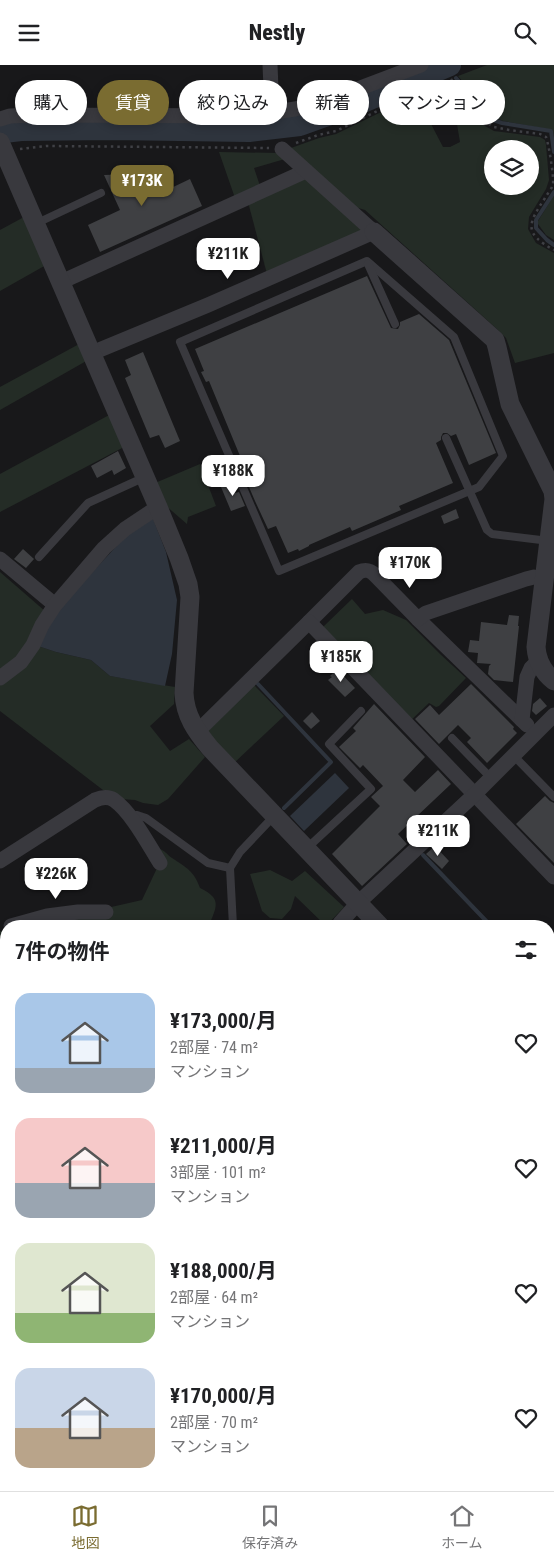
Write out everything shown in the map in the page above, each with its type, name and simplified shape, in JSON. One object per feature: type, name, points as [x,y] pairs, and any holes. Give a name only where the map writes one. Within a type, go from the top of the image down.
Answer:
[{"type":"street","points":[[270,65],[271,80]]},
{"type":"street","points":[[287,110],[326,101],[421,65]]},
{"type":"street","points":[[0,119],[10,116],[34,115],[179,116]]},
{"type":"street","points":[[2,148],[158,507],[188,584],[190,597],[184,699],[188,715],[197,732],[210,748],[374,920]]},
{"type":"street","points":[[282,149],[495,340],[510,404],[553,491],[554,499],[536,647],[538,661],[554,681]]},
{"type":"street","points":[[61,281],[306,171]]},
{"type":"street","points":[[92,353],[208,305],[374,232]]},
{"type":"street","points":[[0,678],[21,662],[33,645],[42,625],[55,605],[104,548],[125,529],[158,507]]},
{"type":"street","points":[[0,559],[55,605]]},
{"type":"street","points":[[197,732],[359,572],[364,570],[371,571],[535,733]]},
{"type":"street","points":[[418,619],[426,613],[526,579],[534,577],[544,579]]},
{"type":"street","points":[[309,622],[554,877]]},
{"type":"street","points":[[522,720],[527,677],[531,668],[538,661]]},
{"type":"street","points":[[343,920],[358,903],[474,795],[554,715]]},
{"type":"street","points":[[0,861],[95,799],[103,797],[113,799],[129,816],[160,863]]},
{"type":"street","points":[[33,920],[78,912],[106,912]]},
{"type":"lane","points":[[35,223],[101,193]]},
{"type":"lane","points":[[367,261],[395,324]]},
{"type":"lane","points":[[367,261],[454,337],[503,456],[479,487],[279,571],[180,342],[367,261]]},
{"type":"lane","points":[[446,438],[486,530],[492,534],[549,541]]},
{"type":"lane","points":[[40,557],[88,503],[145,477]]},
{"type":"lane","points":[[306,849],[371,789],[329,744],[361,711]]},
{"type":"lane","points":[[452,738],[491,778]]},
{"type":"lane","points":[[514,755],[554,797]]},
{"type":"lane","points":[[129,816],[137,815],[146,818],[208,863],[230,868]]},
{"type":"lane","points":[[233,920],[230,868],[240,852],[274,816]]},
{"type":"path","points":[[451,79],[486,122],[494,127],[540,134],[546,137],[553,183],[532,219],[531,229],[539,242],[554,250]]},
{"type":"path","points":[[2,148],[46,145],[282,149],[318,135],[336,131],[379,110]]},
{"type":"shaded area","points":[[487,65],[554,65],[554,139],[553,130],[505,121],[505,80],[461,80],[458,76]]},
{"type":"shaded area","points":[[379,113],[379,125],[432,125],[443,147],[450,147],[460,142],[457,125],[484,125],[494,131],[540,137],[545,140],[549,180],[546,189],[529,217],[528,229],[536,243],[554,253],[554,353],[515,363],[506,338],[497,329],[365,210],[352,206],[291,148],[336,134],[354,125],[369,125],[369,118]]},
{"type":"shaded area","points":[[219,152],[278,153],[285,159],[254,168],[260,186],[235,198]]},
{"type":"shaded area","points":[[305,176],[368,231],[267,274],[248,202]]},
{"type":"shaded area","points":[[554,195],[554,240],[546,235],[538,221]]},
{"type":"shaded area","points":[[24,217],[46,265],[0,291],[0,230]]},
{"type":"shaded area","points":[[81,343],[88,360],[0,410],[0,387]]},
{"type":"shaded area","points":[[111,414],[124,447],[0,512],[0,474]]},
{"type":"shaded area","points":[[200,464],[216,506],[188,517],[187,524],[165,505],[155,483]]},
{"type":"shaded area","points":[[152,516],[166,552],[177,600],[172,654],[165,686],[110,676],[91,660],[38,646],[53,615],[123,539]]},
{"type":"shaded area","points":[[0,572],[46,612],[31,642],[0,674]]},
{"type":"shaded area","points":[[352,599],[365,614],[383,610],[406,620],[466,678],[439,706],[436,707],[429,703],[408,723],[324,630],[324,626]]},
{"type":"shaded area","points":[[38,646],[91,660],[110,676],[175,687],[174,704],[150,726],[170,751],[189,739],[205,757],[168,799],[158,805],[143,803],[135,800],[121,799],[103,790],[0,711],[0,682]]},
{"type":"shaded area","points":[[253,684],[284,716],[233,764],[208,731]]},
{"type":"shaded area","points":[[335,773],[349,788],[304,831],[290,816]]},
{"type":"shaded area","points":[[159,849],[189,870],[200,888],[215,900],[216,904],[211,920],[54,920],[142,900],[158,866]]},
{"type":"shaded area","points":[[270,870],[292,881],[305,871],[344,907],[332,920],[320,920],[295,896],[291,909],[282,919],[270,918],[262,911],[250,874]]},
{"type":"building","points":[[162,173],[169,189],[190,179],[202,206],[100,252],[88,225],[120,210],[104,175]]},
{"type":"building","points":[[367,276],[391,328],[398,329],[400,322],[419,314],[449,340],[496,453],[469,465],[456,434],[451,436],[443,433],[441,440],[436,443],[453,483],[399,506],[401,510],[352,531],[350,527],[299,551],[298,549],[288,553],[276,526],[268,529],[255,501],[249,487],[252,485],[209,381],[206,382],[201,372],[204,371],[195,349]]},
{"type":"building","points":[[143,352],[180,441],[165,448],[159,435],[150,438],[125,378],[131,375],[125,360]]},
{"type":"building","points":[[118,451],[126,468],[114,475],[112,470],[97,478],[91,466]]},
{"type":"building","points":[[231,482],[235,493],[239,492],[245,506],[231,511],[221,487]]},
{"type":"building","points":[[456,509],[459,518],[444,524],[441,516]]},
{"type":"building","points":[[23,549],[34,559],[26,568],[14,559]]},
{"type":"building","points":[[509,615],[519,616],[513,682],[494,680],[488,674],[491,664],[477,663],[478,653],[468,652],[470,640],[479,641],[481,622],[507,625]]},
{"type":"building","points":[[337,669],[355,688],[345,697],[328,680]]},
{"type":"building","points":[[471,684],[514,727],[513,729],[517,733],[487,763],[467,742],[471,738],[458,725],[439,744],[415,719],[430,705],[439,715]]},
{"type":"building","points":[[540,698],[547,706],[536,715],[532,711],[533,704]]},
{"type":"building","points":[[374,704],[425,757],[403,780],[415,792],[438,770],[451,784],[398,834],[407,844],[362,886],[332,854],[380,806],[371,797],[383,786],[363,765],[360,768],[339,747],[356,731],[353,728]]},
{"type":"building","points":[[312,712],[320,721],[311,729],[303,721]]},
{"type":"building","points":[[545,796],[554,803],[554,863],[516,824]]},
{"type":"building","points":[[435,846],[449,861],[442,869],[426,854]]},
{"type":"waterway","points":[[0,134],[21,130],[249,131],[300,125],[353,106],[450,65]]},
{"type":"waterway","points":[[456,78],[490,119],[502,123],[551,131],[554,152]]},
{"type":"waterway","points":[[554,192],[536,220],[536,228],[554,245]]},
{"type":"waterway","points":[[258,684],[331,762],[284,808]]},
{"type":"waterway","points":[[423,855],[485,920]]}]
